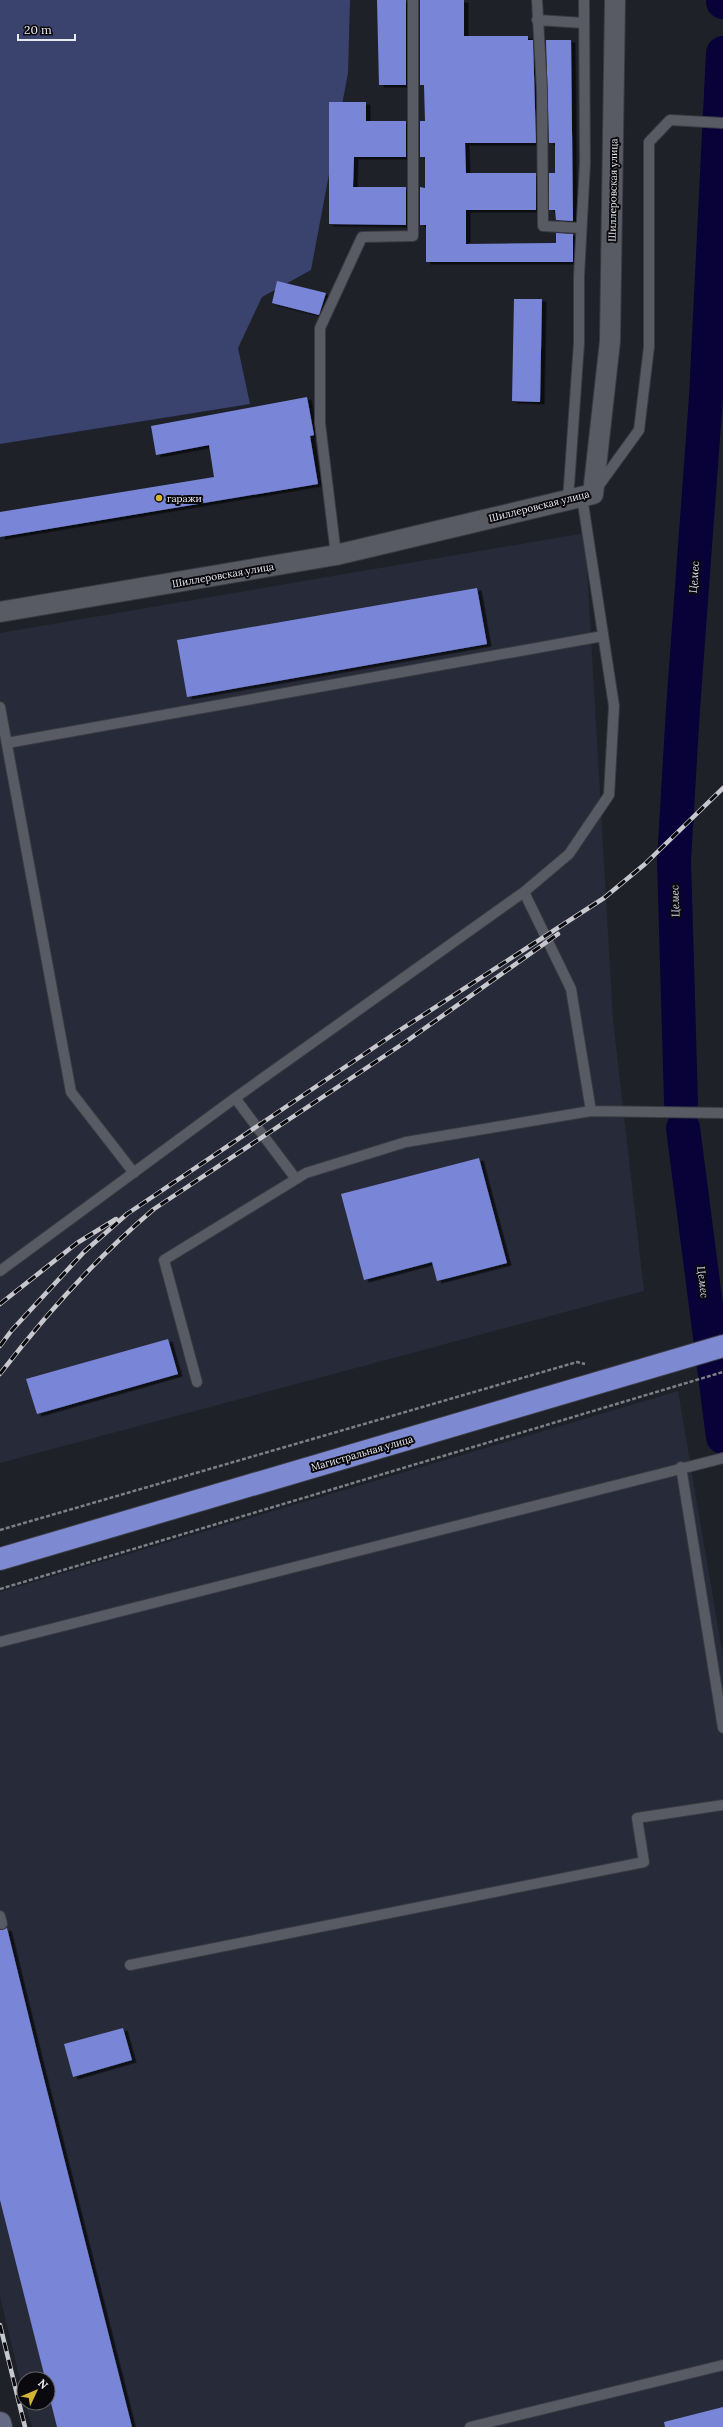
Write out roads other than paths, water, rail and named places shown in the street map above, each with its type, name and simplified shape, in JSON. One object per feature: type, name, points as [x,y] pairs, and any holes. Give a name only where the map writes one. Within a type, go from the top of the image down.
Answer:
[{"type":"highway","name":"Магистральная улица","points":[[0,1559],[723,1346]]},
{"type":"street","name":"Шиллеровская улица","points":[[0,612],[336,555],[581,497],[610,341],[615,0]]},
{"type":"street","points":[[0,2423],[1,2427]]},
{"type":"lane","points":[[336,555],[320,424],[320,328],[362,237],[413,236],[413,0]]},
{"type":"lane","points":[[537,0],[542,91],[543,226],[581,228]]},
{"type":"lane","points":[[0,1271],[235,1098],[524,892],[569,854],[608,795],[614,706],[581,497],[579,343],[581,228],[584,164],[584,0]]},
{"type":"lane","points":[[537,20],[584,23]]},
{"type":"lane","points":[[581,497],[639,430],[649,347],[649,142],[670,120],[692,120],[723,123]]},
{"type":"lane","points":[[7,743],[603,636]]},
{"type":"lane","points":[[0,707],[71,1092],[134,1172]]},
{"type":"lane","points":[[524,892],[571,989],[591,1111]]},
{"type":"lane","points":[[235,1098],[296,1179]]},
{"type":"lane","points":[[197,1382],[164,1260],[306,1173],[406,1142],[591,1111],[723,1113]]},
{"type":"lane","points":[[0,1642],[681,1467],[723,1458]]},
{"type":"lane","points":[[681,1467],[723,1728]]},
{"type":"lane","points":[[130,1965],[644,1862],[637,1818],[723,1805]]},
{"type":"lane","points":[[470,2427],[723,2365]]},
{"type":"waterway","name":"Цемес","points":[[681,1102],[674,860],[683,709],[706,397],[723,53]]},
{"type":"waterway","name":"Цемес","points":[[683,1128],[723,1437]]},
{"type":"railway","points":[[0,1346],[12,1330],[84,1252],[127,1214],[397,1032],[604,898],[645,864],[723,788]]},
{"type":"railway","points":[[0,1374],[72,1287],[112,1247],[154,1209],[404,1043],[558,934]]},
{"type":"railway","points":[[0,1304],[77,1243],[116,1219]]},
{"type":"railway","points":[[0,2325],[25,2427]]},
{"type":"place","name":"гаражи","points":[[159,498]]}]
